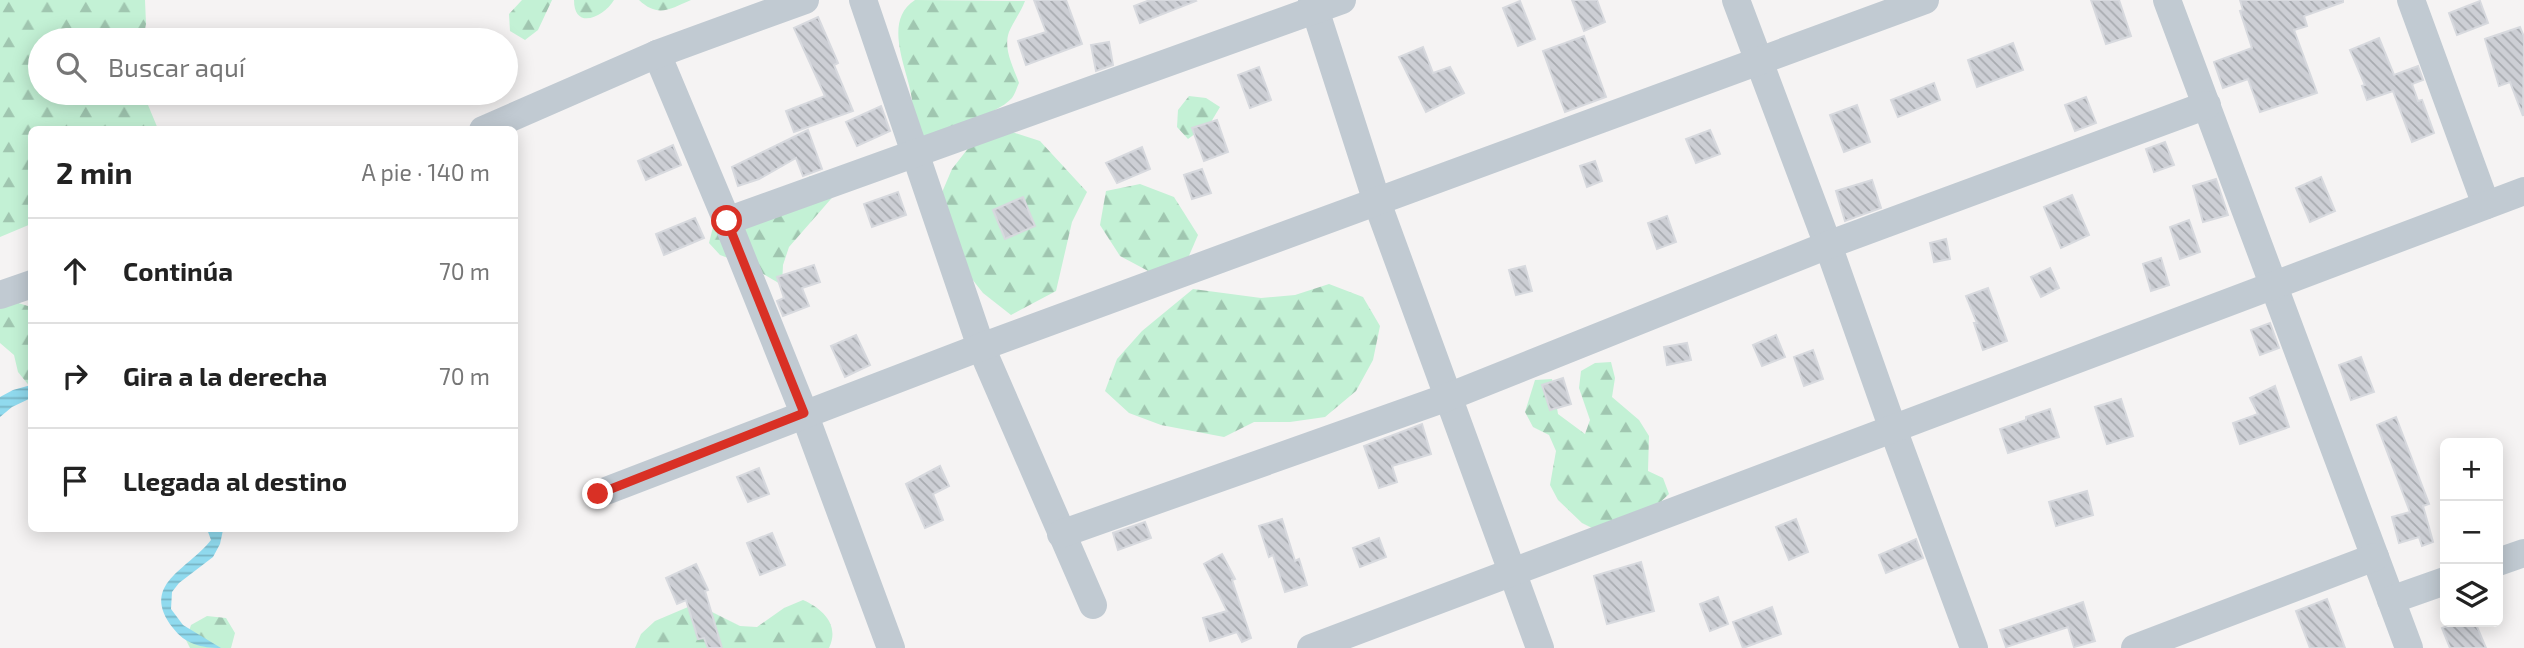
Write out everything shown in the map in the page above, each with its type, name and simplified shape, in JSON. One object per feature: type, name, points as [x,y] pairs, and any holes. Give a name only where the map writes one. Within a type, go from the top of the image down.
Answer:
[{"type":"street","points":[[492,126],[657,54],[805,0]]},
{"type":"street","points":[[863,0],[981,347],[1093,606]]},
{"type":"street","points":[[727,221],[1314,5],[1342,0]]},
{"type":"street","points":[[1736,0],[1974,648]]},
{"type":"street","points":[[598,494],[981,347],[1924,0]]},
{"type":"street","points":[[2167,0],[2409,648]]},
{"type":"street","points":[[2411,0],[2486,205]]},
{"type":"street","points":[[1314,5],[1377,202],[1540,648]]},
{"type":"street","points":[[657,54],[804,413],[891,648]]},
{"type":"street","points":[[1061,534],[1448,397],[1828,245],[2207,105]]},
{"type":"street","points":[[1311,648],[2524,191]]},
{"type":"street","points":[[0,295],[28,285]]},
{"type":"street","points":[[2503,560],[2524,552]]},
{"type":"street","points":[[2135,648],[2375,556]]},
{"type":"street","points":[[2391,600],[2440,583]]},
{"type":"green space","points":[[0,0],[145,0],[145,28],[28,28],[28,105],[148,105],[157,126],[28,126],[28,225],[0,237]]},
{"type":"green space","points":[[522,0],[552,0],[538,30],[525,40],[518,36],[518,28],[510,28],[509,14]]},
{"type":"green space","points":[[574,0],[614,0],[604,12],[584,18],[575,10]]},
{"type":"green space","points":[[639,0],[691,0],[670,9],[658,10]]},
{"type":"green space","points":[[915,0],[1025,1],[1007,38],[1019,83],[1012,98],[980,117],[913,139],[912,100],[898,34],[905,9]]},
{"type":"green space","points":[[1189,96],[1206,98],[1220,107],[1211,122],[1188,139],[1177,127],[1178,110]]},
{"type":"green space","points":[[1006,130],[1040,141],[1087,192],[1072,222],[1056,291],[1011,315],[983,293],[961,265],[940,197],[952,169],[973,142]]},
{"type":"green space","points":[[810,176],[828,176],[837,192],[789,247],[783,265],[782,285],[750,266],[720,255],[709,243],[713,227],[722,214],[795,186]]},
{"type":"green space","points":[[1140,184],[1174,197],[1198,235],[1185,265],[1152,273],[1120,256],[1100,225],[1106,191]]},
{"type":"green space","points":[[1329,284],[1363,297],[1380,326],[1373,360],[1356,391],[1325,417],[1290,422],[1254,422],[1224,437],[1161,425],[1129,413],[1105,391],[1117,359],[1142,331],[1193,289],[1261,298],[1295,295]]},
{"type":"green space","points":[[12,301],[28,306],[28,384],[18,372],[14,355],[0,343],[0,304]]},
{"type":"green space","points":[[1611,362],[1615,378],[1612,397],[1639,420],[1649,436],[1648,471],[1663,478],[1669,494],[1643,518],[1598,531],[1582,523],[1558,500],[1550,485],[1556,451],[1549,435],[1533,427],[1525,412],[1535,380],[1552,379],[1558,414],[1585,434],[1590,420],[1579,388],[1581,371],[1595,363]]},
{"type":"green space","points":[[803,600],[817,608],[828,619],[832,632],[829,648],[635,648],[641,634],[655,621],[688,607],[708,610],[740,626],[757,627],[784,608]]},
{"type":"green space","points":[[207,616],[226,618],[235,633],[231,648],[190,648],[186,640],[191,625]]},
{"type":"water","points":[[28,386],[28,399],[0,417],[0,397]]},
{"type":"water","points":[[208,532],[223,532],[213,557],[179,583],[172,592],[171,609],[183,625],[221,648],[200,646],[183,638],[164,613],[161,600],[171,579],[211,540]]},
{"type":"building","points":[[1034,0],[1066,0],[1082,44],[1026,65],[1018,41],[1046,32]]},
{"type":"building","points":[[1150,0],[1196,1],[1140,23],[1134,6]]},
{"type":"building","points":[[1572,0],[1597,0],[1605,22],[1584,31]]},
{"type":"building","points":[[2091,0],[2119,0],[2131,36],[2106,44]]},
{"type":"building","points":[[2240,0],[2343,0],[2304,16],[2307,26],[2294,30],[2317,93],[2260,112],[2248,79],[2223,88],[2214,62],[2252,48],[2240,11],[2243,10]]},
{"type":"building","points":[[1520,1],[1535,39],[1518,46],[1503,8]]},
{"type":"building","points":[[2480,1],[2488,23],[2457,35],[2449,13]]},
{"type":"building","points":[[818,17],[838,63],[834,65],[853,111],[794,132],[786,111],[825,96],[794,28]]},
{"type":"building","points":[[2520,27],[2524,37],[2523,116],[2510,82],[2499,86],[2485,39]]},
{"type":"building","points":[[1584,36],[1606,97],[1565,112],[1543,51]]},
{"type":"building","points":[[2379,38],[2394,75],[2418,66],[2423,80],[2412,84],[2418,101],[2422,100],[2434,133],[2412,142],[2393,91],[2367,100],[2362,86],[2365,85],[2350,50]]},
{"type":"building","points":[[1109,42],[1113,65],[1096,71],[1091,45]]},
{"type":"building","points":[[2013,43],[2023,70],[1977,87],[1968,60]]},
{"type":"building","points":[[1423,47],[1433,73],[1450,67],[1464,93],[1426,112],[1399,57]]},
{"type":"building","points":[[1259,67],[1271,100],[1250,108],[1238,75]]},
{"type":"building","points":[[1934,83],[1940,100],[1898,117],[1891,100]]},
{"type":"building","points":[[2086,97],[2096,123],[2075,131],[2065,105]]},
{"type":"building","points":[[1857,105],[1870,142],[1844,152],[1830,115]]},
{"type":"building","points":[[881,106],[890,131],[857,146],[846,122]]},
{"type":"building","points":[[1217,120],[1228,152],[1204,161],[1192,128]]},
{"type":"building","points":[[808,130],[822,169],[803,176],[796,158],[759,179],[738,186],[732,167]]},
{"type":"building","points":[[1710,130],[1720,154],[1696,163],[1686,139]]},
{"type":"building","points":[[2165,142],[2174,165],[2154,172],[2146,149]]},
{"type":"building","points":[[673,145],[681,165],[646,180],[638,161]]},
{"type":"building","points":[[1142,147],[1150,169],[1117,183],[1106,163]]},
{"type":"building","points":[[1595,161],[1602,181],[1587,187],[1580,166]]},
{"type":"building","points":[[1202,169],[1211,193],[1192,199],[1184,175]]},
{"type":"building","points":[[2321,177],[2335,211],[2310,222],[2296,188]]},
{"type":"building","points":[[2216,179],[2228,215],[2203,222],[2193,186]]},
{"type":"building","points":[[1872,180],[1881,208],[1845,221],[1836,191]]},
{"type":"building","points":[[898,192],[906,215],[872,227],[864,204]]},
{"type":"building","points":[[2072,195],[2089,235],[2061,248],[2044,207]]},
{"type":"building","points":[[1023,197],[1035,226],[1005,239],[993,210]]},
{"type":"building","points":[[1667,216],[1676,242],[1657,249],[1648,223]]},
{"type":"building","points":[[695,218],[704,238],[664,255],[656,234]]},
{"type":"building","points":[[2189,220],[2200,252],[2180,259],[2170,227]]},
{"type":"building","points":[[1946,239],[1950,259],[1934,262],[1930,243]]},
{"type":"building","points":[[2161,258],[2169,285],[2151,291],[2143,264]]},
{"type":"building","points":[[814,265],[820,282],[802,288],[809,306],[783,316],[777,301],[784,298],[777,277]]},
{"type":"building","points":[[1525,266],[1532,291],[1516,295],[1509,270]]},
{"type":"building","points":[[2050,268],[2059,288],[2041,297],[2031,277]]},
{"type":"building","points":[[1988,288],[2007,341],[1983,350],[1974,323],[1977,323],[1966,296]]},
{"type":"building","points":[[2270,323],[2279,348],[2260,355],[2251,330]]},
{"type":"building","points":[[856,335],[870,365],[845,377],[831,346]]},
{"type":"building","points":[[1776,335],[1785,357],[1762,366],[1753,345]]},
{"type":"building","points":[[1687,343],[1691,360],[1667,365],[1664,347]]},
{"type":"building","points":[[1813,350],[1823,379],[1804,386],[1794,357]]},
{"type":"building","points":[[2361,357],[2374,392],[2351,400],[2339,365]]},
{"type":"building","points":[[1563,378],[1571,404],[1550,410],[1542,385]]},
{"type":"building","points":[[2275,386],[2289,427],[2240,444],[2233,423],[2258,414],[2250,398]]},
{"type":"building","points":[[2121,399],[2133,436],[2107,444],[2095,407]]},
{"type":"building","points":[[2050,409],[2059,437],[2008,453],[2000,429]]},
{"type":"building","points":[[2396,417],[2429,504],[2423,506],[2433,542],[2422,546],[2419,537],[2399,543],[2392,517],[2410,512],[2377,425]]},
{"type":"building","points":[[1422,424],[1431,454],[1392,466],[1397,482],[1379,488],[1364,446]]},
{"type":"building","points":[[940,466],[949,486],[933,494],[943,520],[925,528],[906,484]]},
{"type":"building","points":[[759,468],[769,494],[748,502],[737,477]]},
{"type":"building","points":[[2087,491],[2093,515],[2056,526],[2049,502]]},
{"type":"building","points":[[1282,519],[1295,561],[1299,559],[1307,585],[1285,592],[1273,555],[1269,557],[1259,526]]},
{"type":"building","points":[[1796,519],[1808,552],[1789,560],[1776,527]]},
{"type":"building","points":[[1145,522],[1151,538],[1118,550],[1113,533]]},
{"type":"building","points":[[772,533],[785,565],[760,575],[747,543]]},
{"type":"building","points":[[1379,538],[1386,557],[1360,567],[1353,548]]},
{"type":"building","points":[[1916,539],[1923,558],[1886,573],[1879,555]]},
{"type":"building","points":[[1222,554],[1235,579],[1232,580],[1251,638],[1242,642],[1237,632],[1210,641],[1203,618],[1227,611],[1204,564]]},
{"type":"building","points":[[1641,562],[1654,611],[1607,624],[1594,576]]},
{"type":"building","points":[[696,564],[708,590],[705,591],[722,648],[708,648],[704,638],[698,639],[686,600],[677,604],[666,578]]},
{"type":"building","points":[[1718,597],[1728,624],[1710,631],[1700,604]]},
{"type":"building","points":[[2327,599],[2345,648],[2310,648],[2296,611]]},
{"type":"building","points":[[2083,602],[2095,641],[2074,647],[2068,627],[2006,647],[2000,630]]},
{"type":"building","points":[[1772,607],[1781,634],[1743,648],[1733,622]]},
{"type":"building","points":[[2477,627],[2486,648],[2450,648],[2442,628]]},
{"type":"route","points":[[598,494],[804,413],[727,221]]}]
